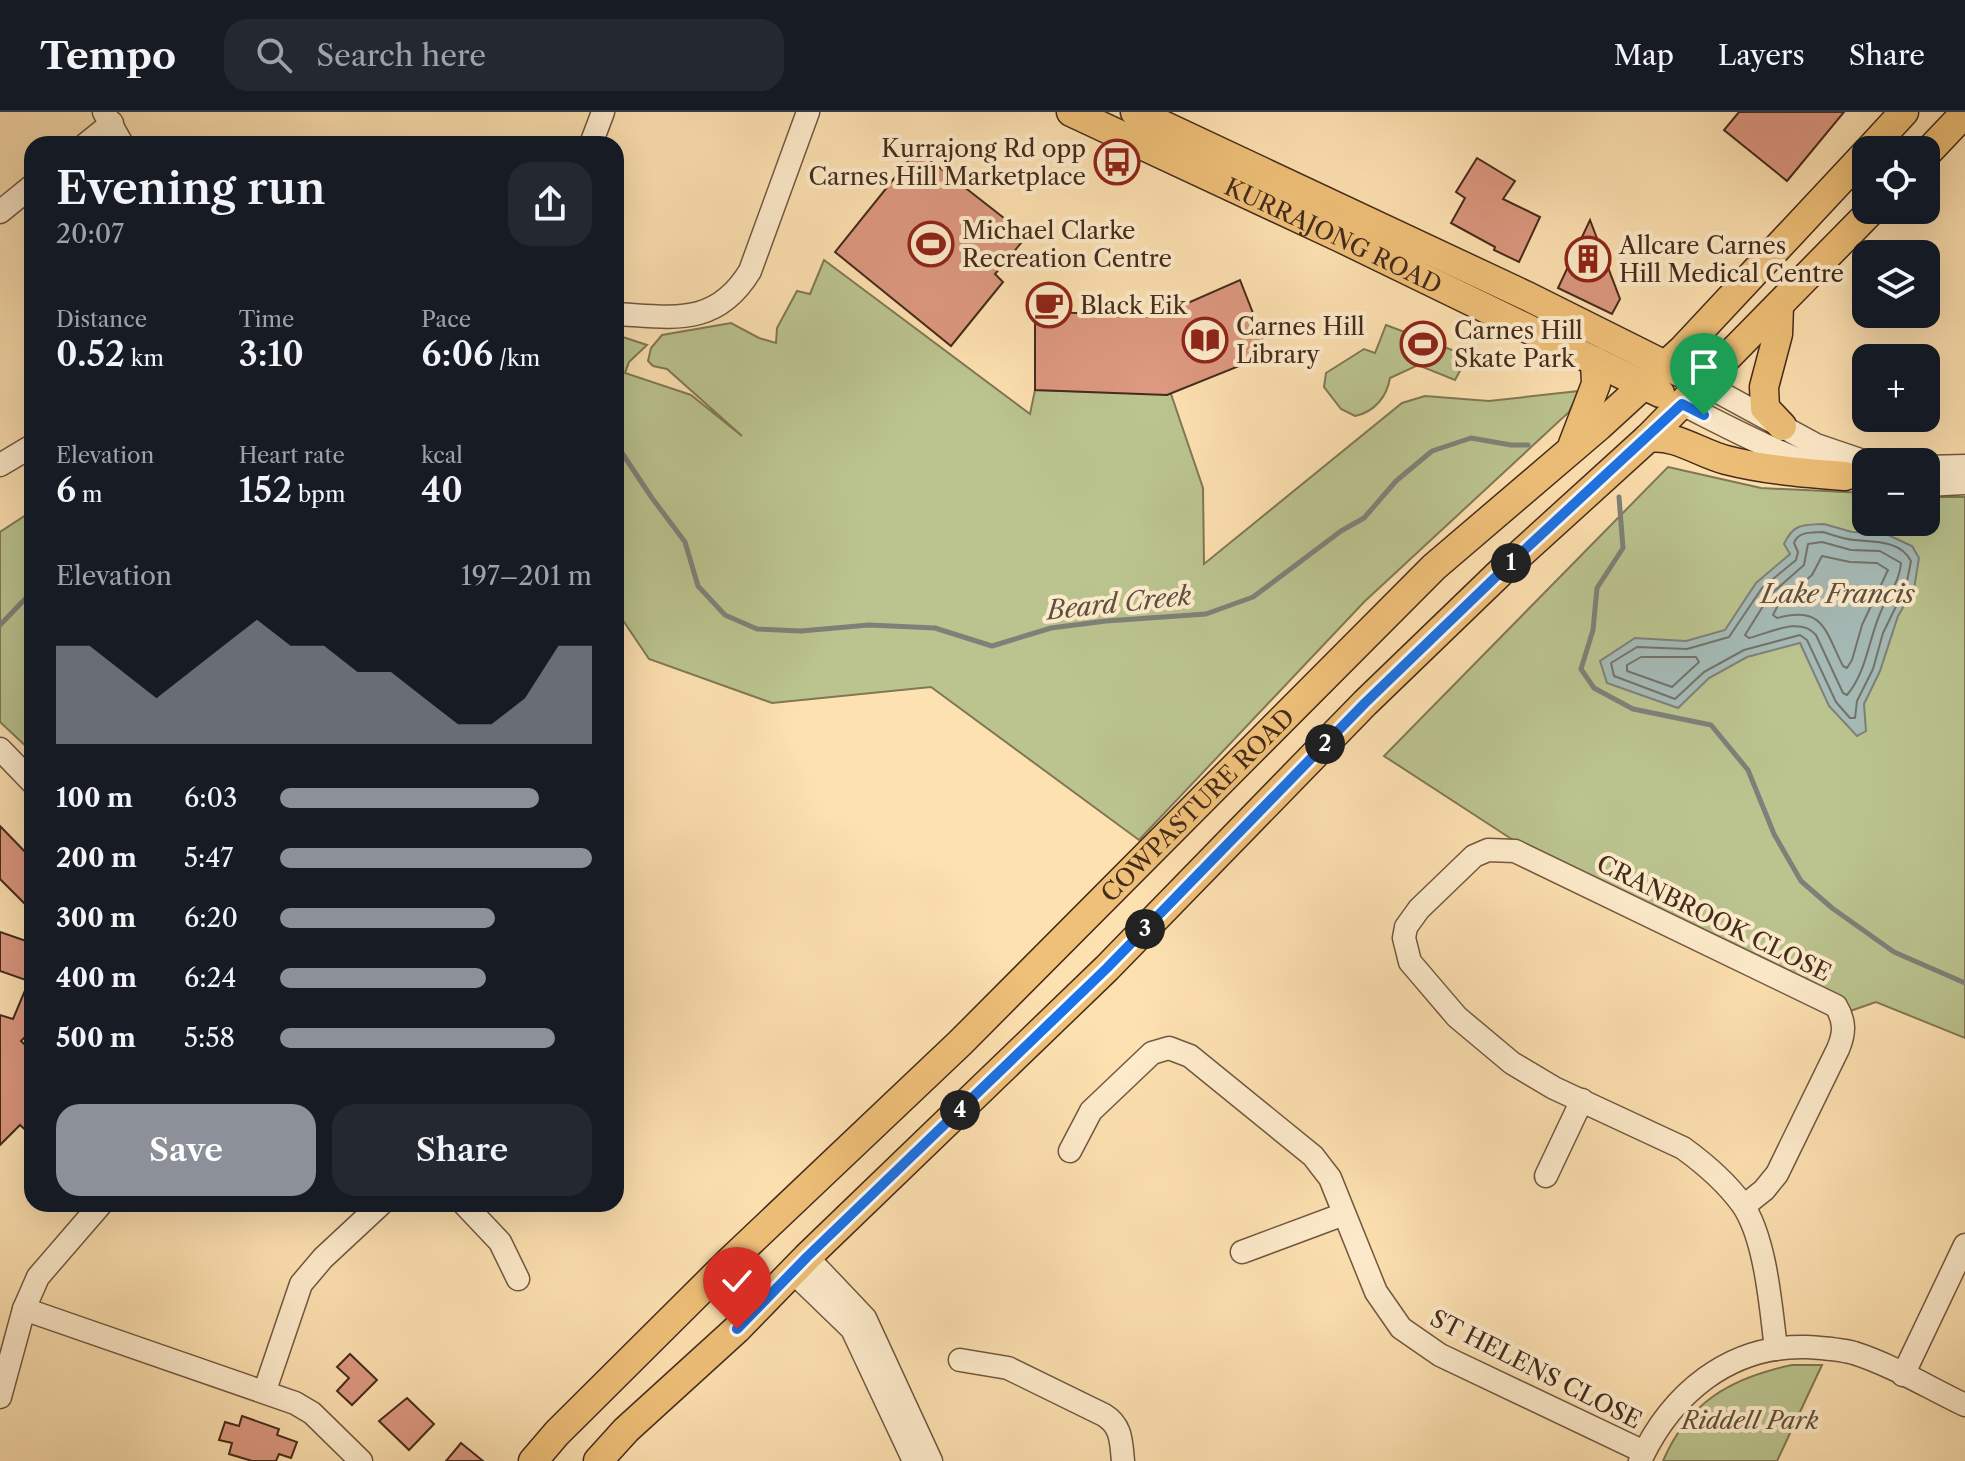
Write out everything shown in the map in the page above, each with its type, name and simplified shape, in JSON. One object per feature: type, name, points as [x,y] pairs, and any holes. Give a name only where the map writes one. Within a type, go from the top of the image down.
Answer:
[{"type":"main road","name":"KURRAJONG ROAD","points":[[1071,112],[1341,238],[1682,404]]},
{"type":"main road","name":"KURRAJONG ROAD","points":[[1135,112],[1529,297],[1702,383]]},
{"type":"main road","name":"COWPASTURE ROAD","points":[[1881,136],[1904,112]]},
{"type":"main road","points":[[1940,139],[1965,113]]},
{"type":"main road","name":"COWPASTURE ROAD","points":[[533,1461],[557,1433],[729,1262],[960,1043],[1434,567],[1666,365],[1852,167]]},
{"type":"main road","name":"COWPASTURE ROAD","points":[[598,1461],[626,1430],[737,1329],[1107,968],[1365,703],[1506,567],[1648,438],[1858,224]]},
{"type":"main road","points":[[1779,306],[1778,334],[1764,387],[1765,408],[1782,426]]},
{"type":"main road","points":[[1571,450],[1596,384],[1595,361]]},
{"type":"main road","points":[[1648,438],[1663,436],[1722,459],[1763,469],[1852,473]]},
{"type":"street","points":[[594,136],[603,112]]},
{"type":"street","points":[[624,314],[677,317],[703,314],[739,288],[750,271],[808,112]]},
{"type":"street","points":[[93,136],[108,118],[118,136]]},
{"type":"street","points":[[0,212],[24,192]]},
{"type":"street","points":[[1702,383],[1816,445],[1852,468]]},
{"type":"street","points":[[1682,404],[1772,447],[1852,471]]},
{"type":"street","points":[[0,465],[24,451]]},
{"type":"street","points":[[1940,467],[1965,466]]},
{"type":"street","points":[[1940,484],[1965,483]]},
{"type":"street","points":[[0,749],[24,774]]},
{"type":"street","name":"CRANBROOK CLOSE","points":[[1582,1100],[1512,1063],[1476,1035],[1422,979],[1410,962],[1405,948],[1406,927],[1411,918],[1463,865],[1488,850],[1502,849],[1526,856],[1836,1006],[1844,1031],[1838,1049],[1777,1174],[1764,1190],[1744,1206]]},
{"type":"street","name":"ST HELENS CLOSE","points":[[1070,1151],[1091,1111],[1145,1059],[1160,1049],[1178,1050],[1190,1056],[1313,1156],[1330,1178],[1376,1292],[1401,1328],[1420,1343],[1642,1456]]},
{"type":"street","points":[[1546,1176],[1582,1100],[1683,1148],[1717,1176],[1744,1206],[1764,1263],[1776,1349]]},
{"type":"street","points":[[0,1394],[24,1309],[38,1277],[94,1212]]},
{"type":"street","points":[[265,1390],[301,1284],[323,1258],[372,1212]]},
{"type":"street","points":[[472,1212],[500,1242],[518,1279]]},
{"type":"street","points":[[1242,1252],[1344,1214]]},
{"type":"street","points":[[1903,1375],[1965,1245]]},
{"type":"street","points":[[800,1265],[852,1329],[914,1461]]},
{"type":"street","points":[[800,1265],[865,1318],[931,1461]]},
{"type":"street","points":[[24,1309],[265,1390],[295,1403],[312,1413],[361,1461]]},
{"type":"street","points":[[1642,1456],[1673,1407],[1703,1378],[1732,1362],[1776,1349],[1799,1347],[1854,1353],[1965,1405]]},
{"type":"street","points":[[960,1360],[1008,1368],[1104,1415],[1119,1430],[1123,1461]]},
{"type":"green space","points":[[824,260],[1030,414],[1035,390],[1171,394],[1203,488],[1204,564],[1402,403],[1425,396],[1489,401],[1579,391],[1569,412],[1364,602],[1139,840],[931,687],[772,703],[649,659],[624,622],[624,337],[647,345],[629,362],[625,373],[691,395],[742,436],[667,369],[653,366],[648,361],[651,348],[662,335],[731,323],[776,343],[777,328],[797,291],[810,294]]},
{"type":"green space","points":[[1386,325],[1468,356],[1455,380],[1418,365],[1390,378],[1379,402],[1355,416],[1341,409],[1324,387],[1326,373],[1364,349],[1375,353]]},
{"type":"green space","points":[[1668,467],[1761,488],[1852,492],[1852,536],[1940,536],[1940,497],[1965,497],[1965,1038],[1876,1002],[1850,1011],[1828,993],[1513,840],[1384,756]]},
{"type":"green space","points":[[24,516],[24,744],[0,722],[0,532]]},
{"type":"green space","name":"Riddell Park","points":[[1792,1365],[1822,1365],[1777,1461],[1663,1461],[1685,1423],[1714,1396],[1750,1377]]},
{"type":"water","name":"Lake Francis","points":[[1824,524],[1852,532],[1852,536],[1890,536],[1912,546],[1919,558],[1914,589],[1898,616],[1880,671],[1864,704],[1866,731],[1857,736],[1829,706],[1800,643],[1747,657],[1709,678],[1678,708],[1607,683],[1600,661],[1635,638],[1686,641],[1725,630],[1756,583],[1790,554],[1784,544],[1792,532],[1805,525]]},
{"type":"building","points":[[1739,112],[1844,112],[1787,181],[1724,130]]},
{"type":"building","name":"Michael Clarke Recreation Centre","points":[[917,150],[1027,236],[995,274],[1003,282],[951,346],[835,252]]},
{"type":"building","points":[[1477,158],[1515,181],[1503,199],[1540,217],[1519,262],[1451,223],[1465,198],[1456,192]]},
{"type":"building","name":"Allcare Carnes Hill Medical Centre","points":[[1590,220],[1620,299],[1612,314],[1558,288]]},
{"type":"building","points":[[1240,280],[1269,354],[1167,395],[1035,390],[1035,311],[1156,317]]},
{"type":"building","points":[[0,826],[24,851],[24,903],[0,879]]},
{"type":"building","points":[[0,932],[24,940],[24,979],[0,971]]},
{"type":"building","points":[[24,993],[24,1038],[21,1041],[24,1044],[24,1129],[20,1125],[0,1145],[0,1015],[13,1019]]},
{"type":"building","points":[[350,1354],[377,1380],[352,1405],[337,1391],[349,1378],[337,1367]]},
{"type":"building","points":[[407,1398],[434,1424],[409,1450],[379,1421]]},
{"type":"building","points":[[242,1416],[279,1429],[277,1435],[297,1442],[291,1458],[279,1454],[276,1461],[252,1461],[229,1454],[232,1443],[219,1440],[225,1422],[239,1426]]},
{"type":"building","points":[[461,1443],[483,1461],[446,1461]]},
{"type":"waterway","name":"Beard Creek","points":[[624,456],[685,542],[698,586],[725,615],[757,629],[801,631],[869,625],[935,628],[992,646],[1051,628],[1206,614],[1253,597],[1341,531],[1364,518],[1396,481],[1432,451],[1471,438],[1528,445]]},
{"type":"waterway","name":"Beard Creek","points":[[1619,497],[1623,548],[1597,588],[1593,630],[1581,669],[1594,688],[1633,709],[1711,725],[1748,770],[1774,834],[1801,881],[1832,908],[1894,952],[1965,983]]},
{"type":"waterway","name":"Beard Creek","points":[[0,625],[24,600]]},
{"type":"place","name":"Kurrajong Rd opp Carnes Hill Marketplace","points":[[1117,162]]},
{"type":"place","name":"Michael Clarke Recreation Centre","points":[[931,244]]},
{"type":"place","name":"Allcare Carnes Hill Medical Centre","points":[[1588,259]]},
{"type":"place","name":"Black Eik","points":[[1049,305]]},
{"type":"place","name":"Carnes Hill Library","points":[[1205,340]]},
{"type":"place","name":"Carnes Hill Skate Park","points":[[1423,344]]},
{"type":"route","points":[[737,1329],[807,1257],[1107,968],[1365,703],[1506,567],[1682,404],[1704,415]]}]
